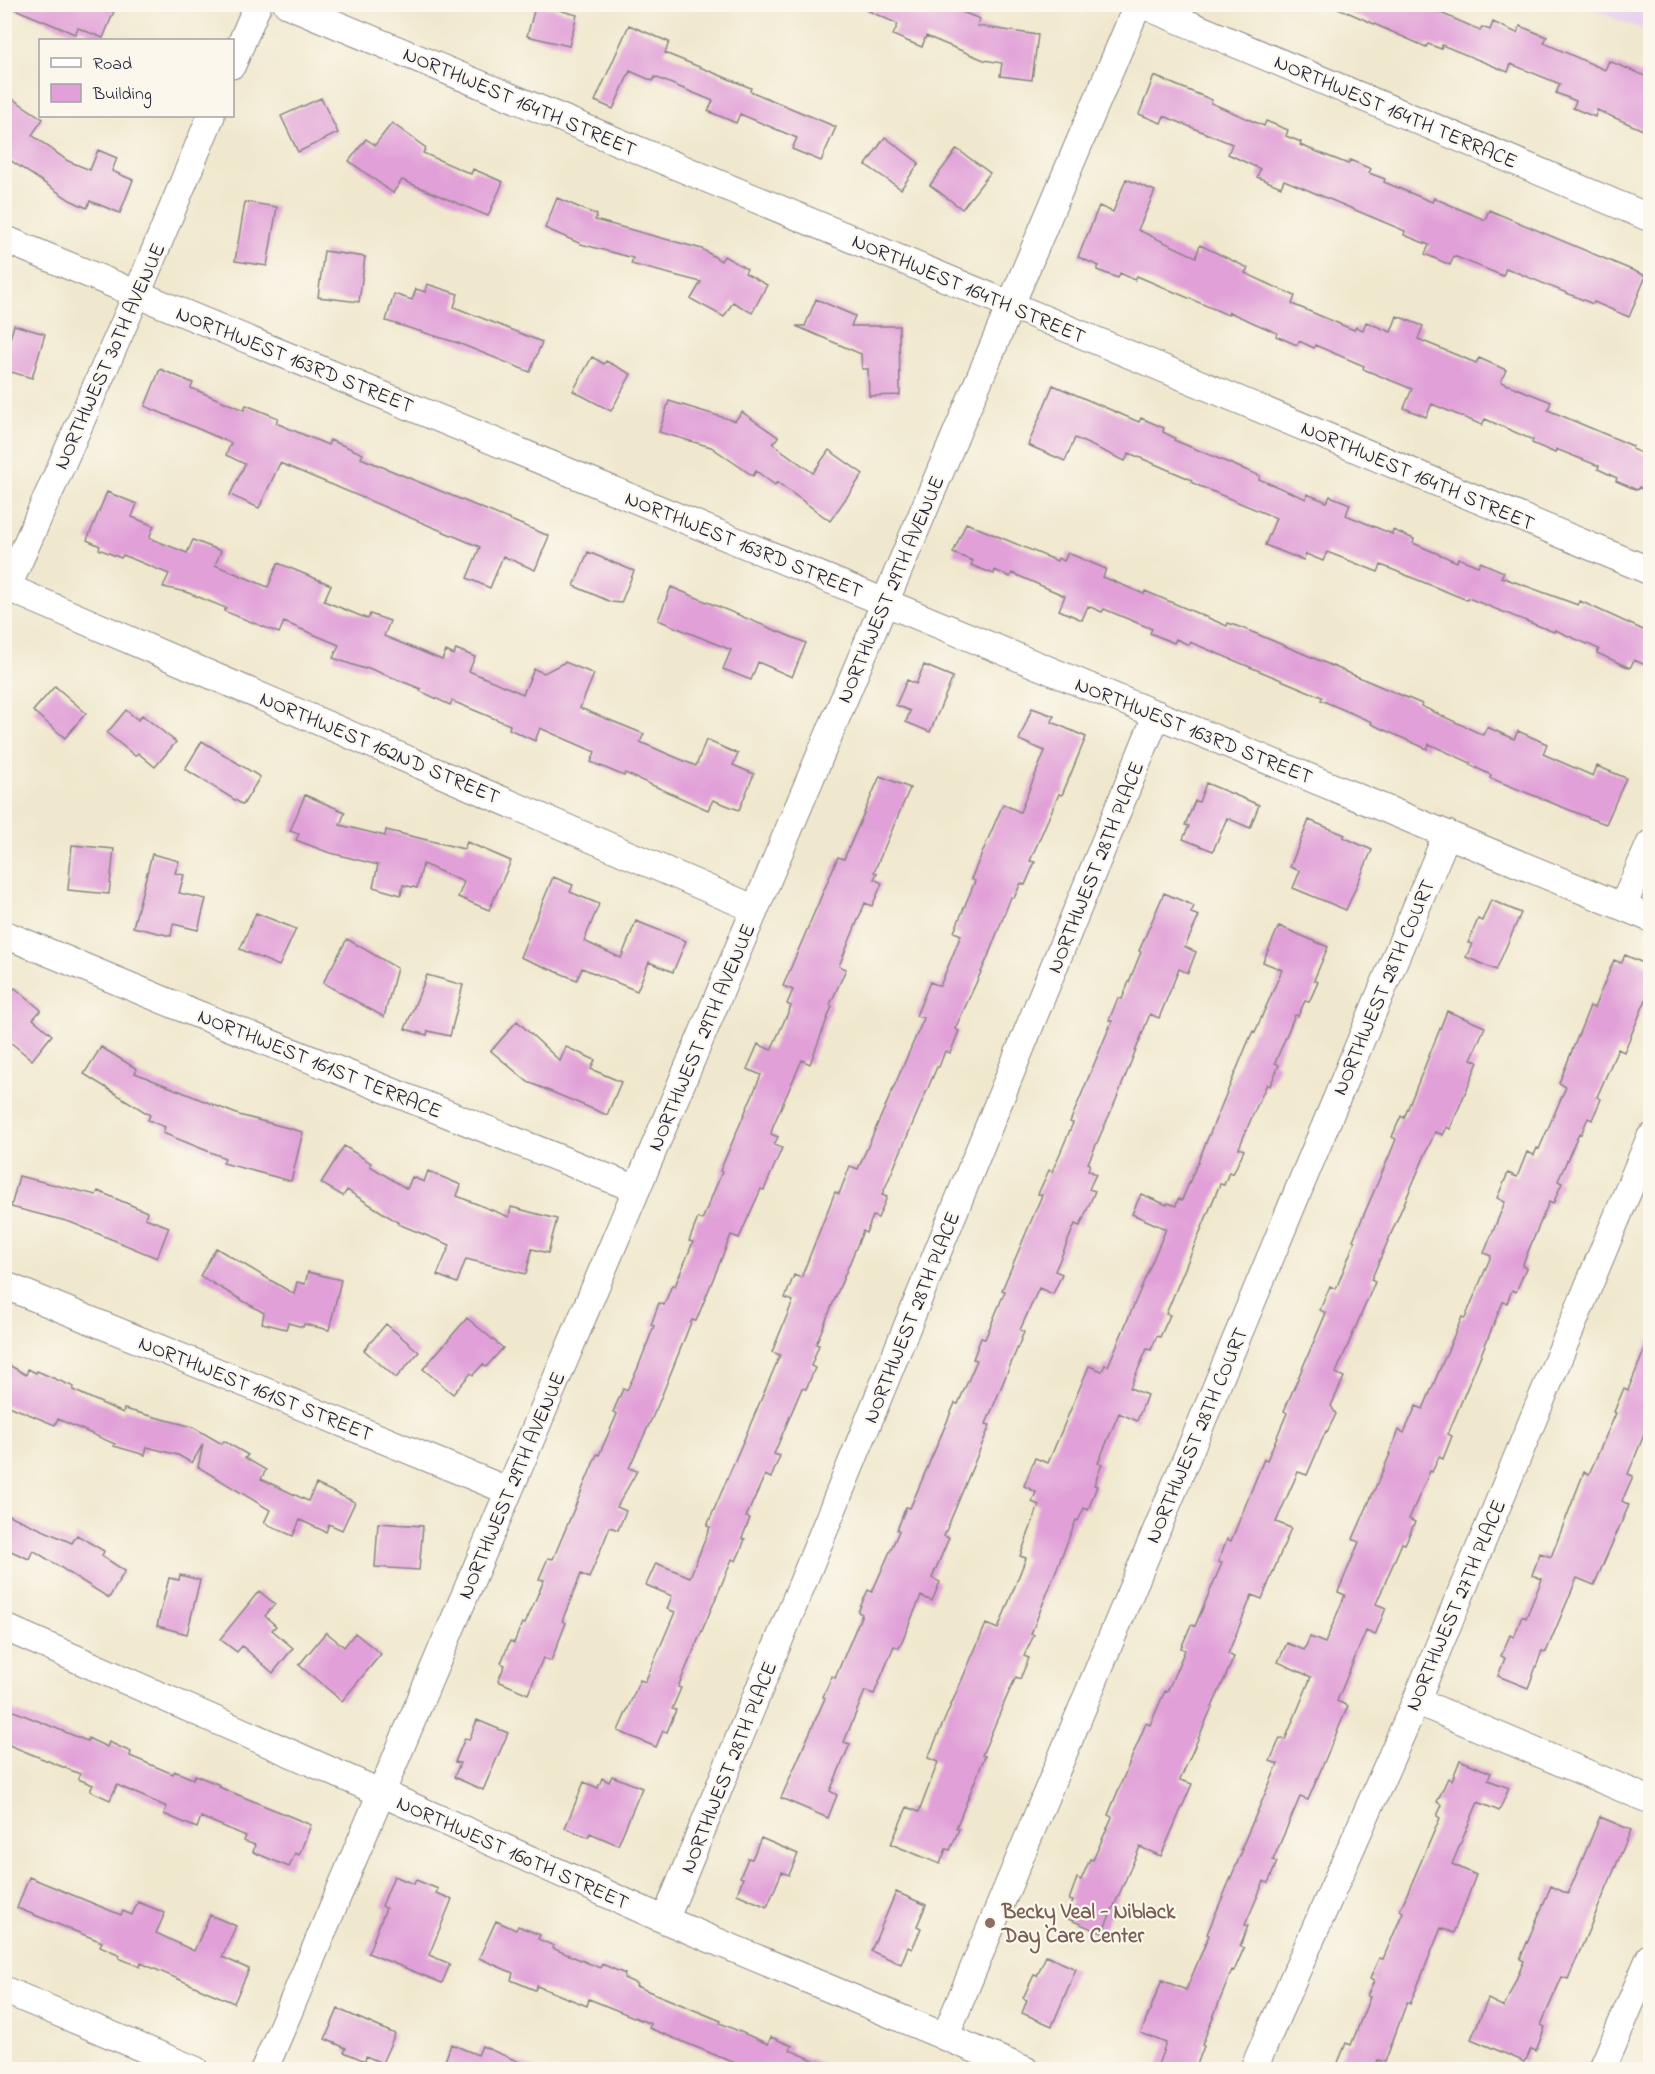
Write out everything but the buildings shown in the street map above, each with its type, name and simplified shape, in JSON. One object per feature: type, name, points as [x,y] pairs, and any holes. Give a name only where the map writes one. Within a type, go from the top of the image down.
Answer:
[{"type":"street","points":[[234,60],[258,4]]},
{"type":"street","name":"NORTHWEST 164TH STREET","points":[[287,4],[1650,571]]},
{"type":"street","name":"NORTHWEST 29TH AVENUE","points":[[264,2070],[1140,4]]},
{"type":"street","name":"NORTHWEST 164TH TERRACE","points":[[1140,4],[1650,218]]},
{"type":"street","name":"NORTHWEST 30TH AVENUE","points":[[6,589],[137,294],[211,117]]},
{"type":"street","name":"NORTHWEST 163RD STREET","points":[[4,239],[1650,918]]},
{"type":"street","name":"NORTHWEST 162ND STREET","points":[[6,589],[755,909]]},
{"type":"street","name":"NORTHWEST 28TH PLACE","points":[[665,1920],[1157,714]]},
{"type":"street","name":"NORTHWEST 28TH COURT","points":[[945,2037],[1447,834]]},
{"type":"street","points":[[1623,906],[1650,844]]},
{"type":"street","name":"NORTHWEST 161ST TERRACE","points":[[4,934],[636,1190]]},
{"type":"street","name":"NORTHWEST 27TH PLACE","points":[[1253,2070],[1416,1701],[1650,1138]]},
{"type":"street","name":"NORTHWEST 161ST STREET","points":[[4,1285],[508,1491]]},
{"type":"street","name":"NORTHWEST 160TH STREET","points":[[4,1627],[665,1920],[1025,2070]]},
{"type":"street","points":[[1416,1701],[1650,1800]]},
{"type":"street","points":[[1602,2070],[1650,1957]]},
{"type":"street","points":[[4,1990],[195,2070]]},
{"type":"shaded area","points":[[1582,5],[1650,5],[1650,33]]},
{"type":"place","name":"Becky Veal - Niblack Day Care Center","points":[[990,1923]]}]
